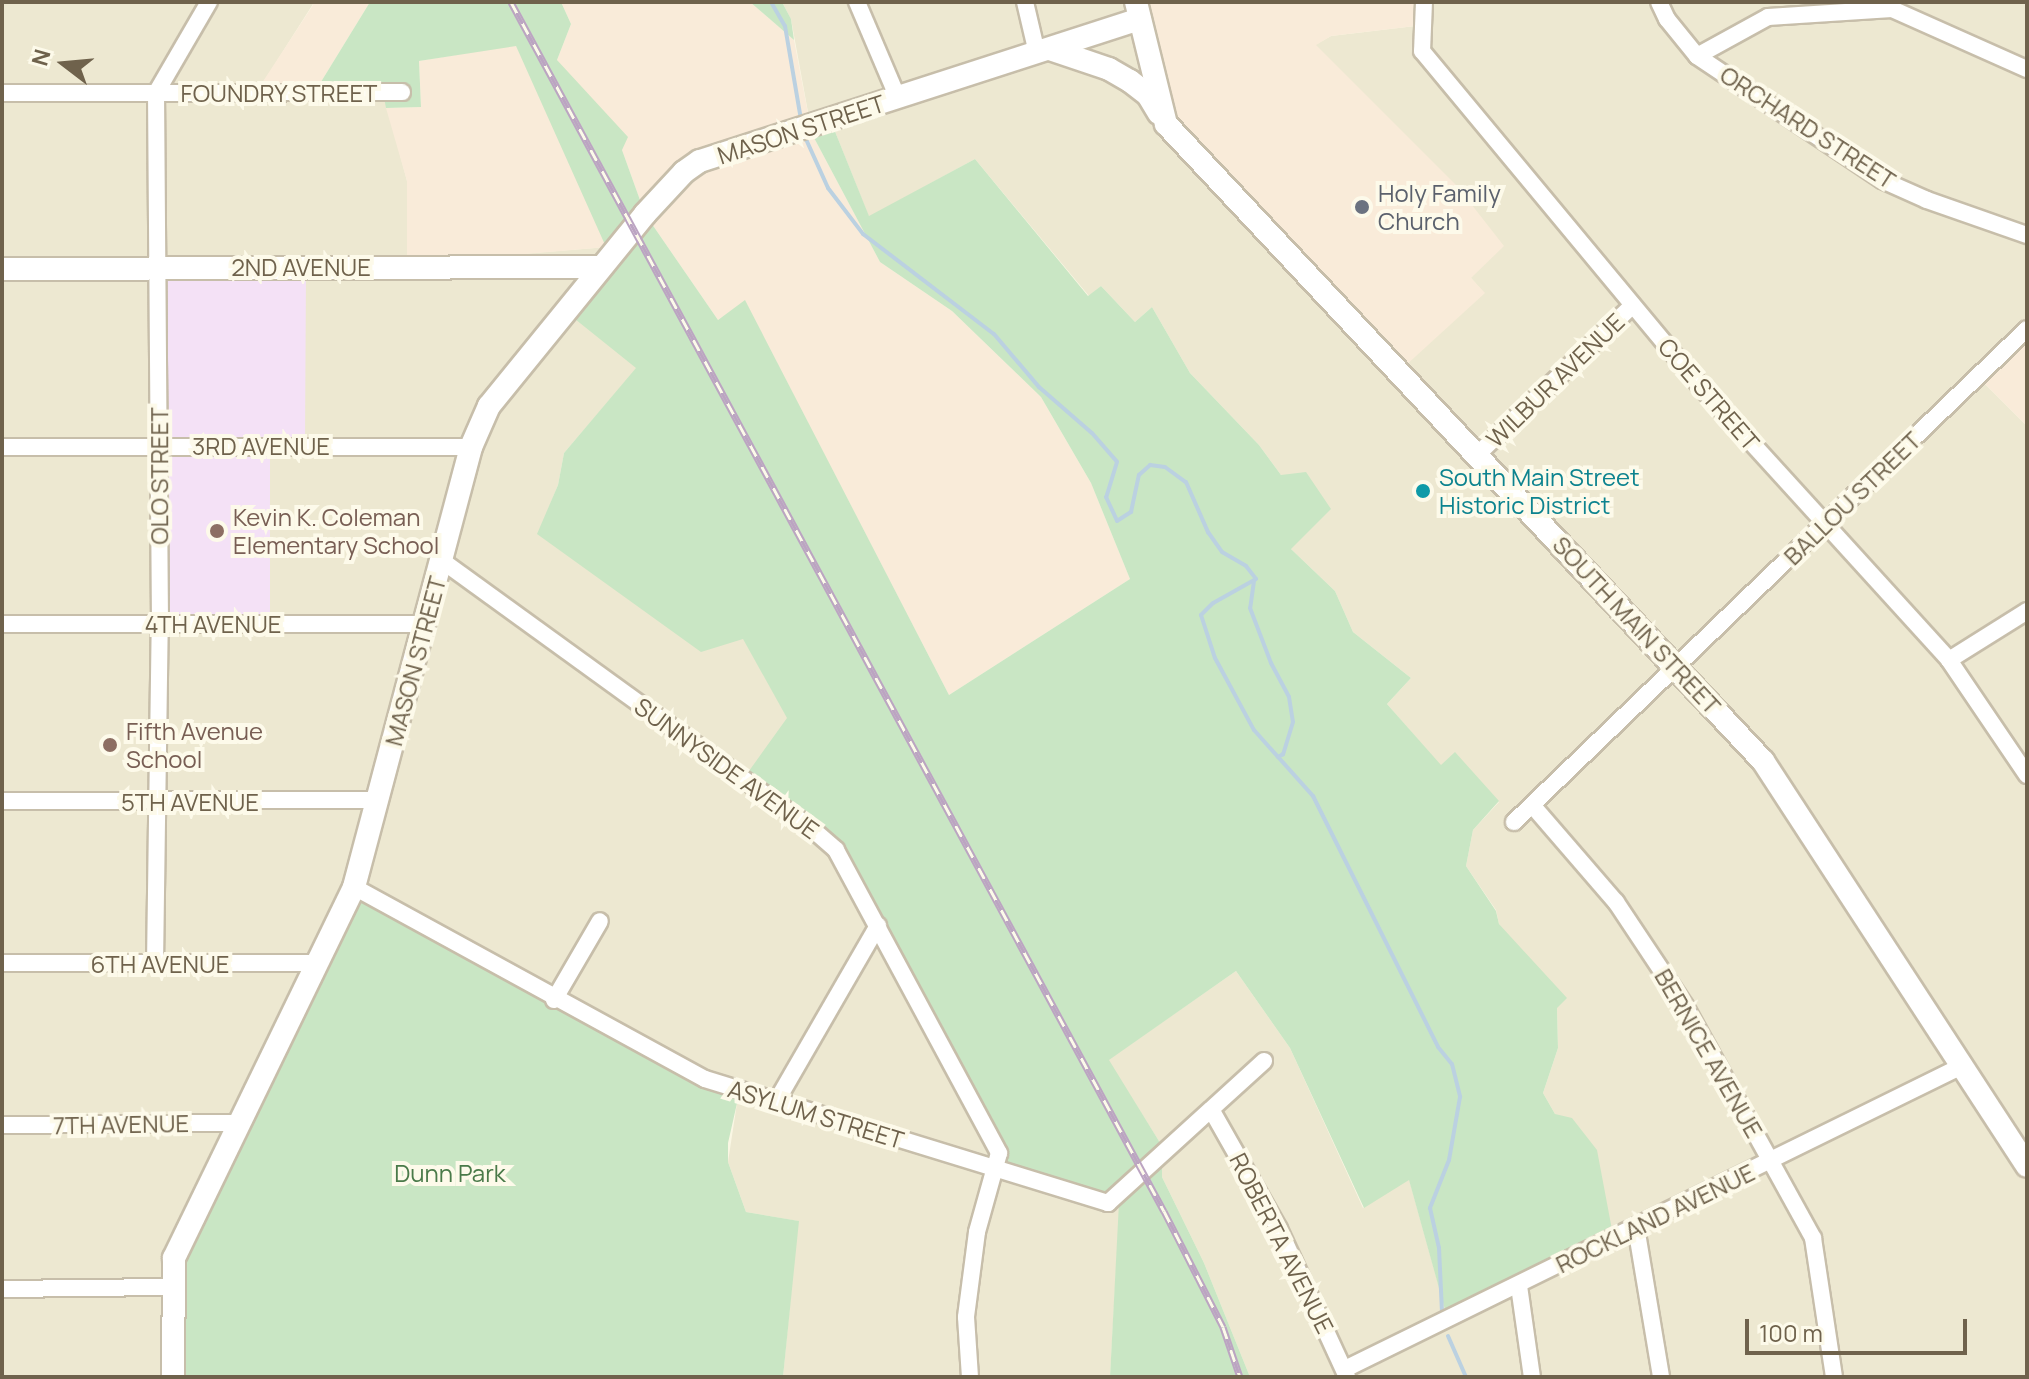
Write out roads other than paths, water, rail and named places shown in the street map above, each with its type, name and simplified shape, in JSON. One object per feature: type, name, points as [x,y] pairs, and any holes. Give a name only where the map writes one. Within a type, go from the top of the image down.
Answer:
[{"type":"street","points":[[156,93],[209,2]]},
{"type":"street","points":[[857,2],[898,98]]},
{"type":"street","points":[[1025,2],[1044,51],[1109,69],[1130,81],[1148,95],[1166,124]]},
{"type":"street","name":"COE STREET","points":[[1424,2],[1422,51],[1759,452],[1949,660],[2027,775]]},
{"type":"street","name":"ORCHARD STREET","points":[[1659,2],[1667,19],[1697,56],[1882,180],[2027,235]]},
{"type":"street","points":[[1697,56],[1768,17],[1892,9],[2027,69]]},
{"type":"street","name":"MASON STREET","points":[[173,1377],[174,1258],[354,887],[471,447],[489,406],[601,267],[684,172],[700,161],[1044,51],[1138,11]]},
{"type":"street","name":"SOUTH MAIN STREET","points":[[1138,11],[1166,124],[1763,761],[2027,1166]]},
{"type":"street","name":"FOUNDRY STREET","points":[[2,93],[402,92]]},
{"type":"street","name":"OLO STREET","points":[[155,964],[160,624],[156,93]]},
{"type":"street","name":"2ND AVENUE","points":[[2,269],[601,267]]},
{"type":"street","name":"WILBUR AVENUE","points":[[1477,455],[1633,305]]},
{"type":"street","name":"BALLOU STREET","points":[[1514,822],[2027,329]]},
{"type":"street","name":"3RD AVENUE","points":[[2,447],[471,447]]},
{"type":"street","name":"SUNNYSIDE AVENUE","points":[[441,560],[811,828],[836,850],[999,1153],[994,1169]]},
{"type":"street","points":[[1949,660],[2027,611]]},
{"type":"street","name":"4TH AVENUE","points":[[2,624],[424,624]]},
{"type":"street","name":"5TH AVENUE","points":[[2,801],[158,803],[378,800]]},
{"type":"street","name":"BERNICE AVENUE","points":[[1533,806],[1616,902],[1685,1006],[1813,1238],[1834,1377]]},
{"type":"street","name":"ASYLUM STREET","points":[[354,887],[554,1000],[705,1079],[1108,1203],[1264,1061]]},
{"type":"street","points":[[554,1000],[600,921]]},
{"type":"street","points":[[776,1102],[878,925]]},
{"type":"street","name":"6TH AVENUE","points":[[2,963],[318,963]]},
{"type":"street","name":"ROCKLAND AVENUE","points":[[1346,1373],[1964,1065]]},
{"type":"street","name":"ROBERTA AVENUE","points":[[1212,1111],[1279,1229],[1346,1373]]},
{"type":"street","name":"7TH AVENUE","points":[[2,1125],[240,1123]]},
{"type":"street","points":[[970,1377],[966,1317],[977,1232],[994,1169]]},
{"type":"street","points":[[1636,1227],[1661,1377]]},
{"type":"street","points":[[1519,1286],[1532,1377]]},
{"type":"street","points":[[2,1289],[172,1287]]},
{"type":"waterway","points":[[771,2],[785,26],[801,120]]},
{"type":"waterway","points":[[805,137],[828,188],[863,234],[994,334],[1039,387],[1092,433],[1117,462],[1106,497],[1117,521],[1131,512],[1139,475],[1150,465],[1165,467],[1186,482],[1208,532],[1222,552],[1246,566],[1256,579],[1213,603],[1201,615],[1215,658],[1254,730],[1313,796],[1438,1047],[1452,1064],[1460,1097],[1449,1160],[1430,1208],[1439,1248],[1442,1311]]},
{"type":"waterway","points":[[1254,581],[1250,608],[1271,663],[1289,697],[1293,722],[1283,754],[1278,757]]},
{"type":"waterway","points":[[1448,1336],[1466,1377]]},
{"type":"railway","points":[[511,2],[1164,1211],[1223,1327],[1240,1377]]},
{"type":"place","name":"Holy Family Church","points":[[1362,207]]},
{"type":"place","name":"South Main Street Historic District","points":[[1423,491]]},
{"type":"place","name":"Kevin K. Coleman Elementary School","points":[[217,531]]},
{"type":"place","name":"Fifth Avenue School","points":[[110,745]]},
{"type":"park label","name":"Dunn Park","points":[[450,1173]]}]
